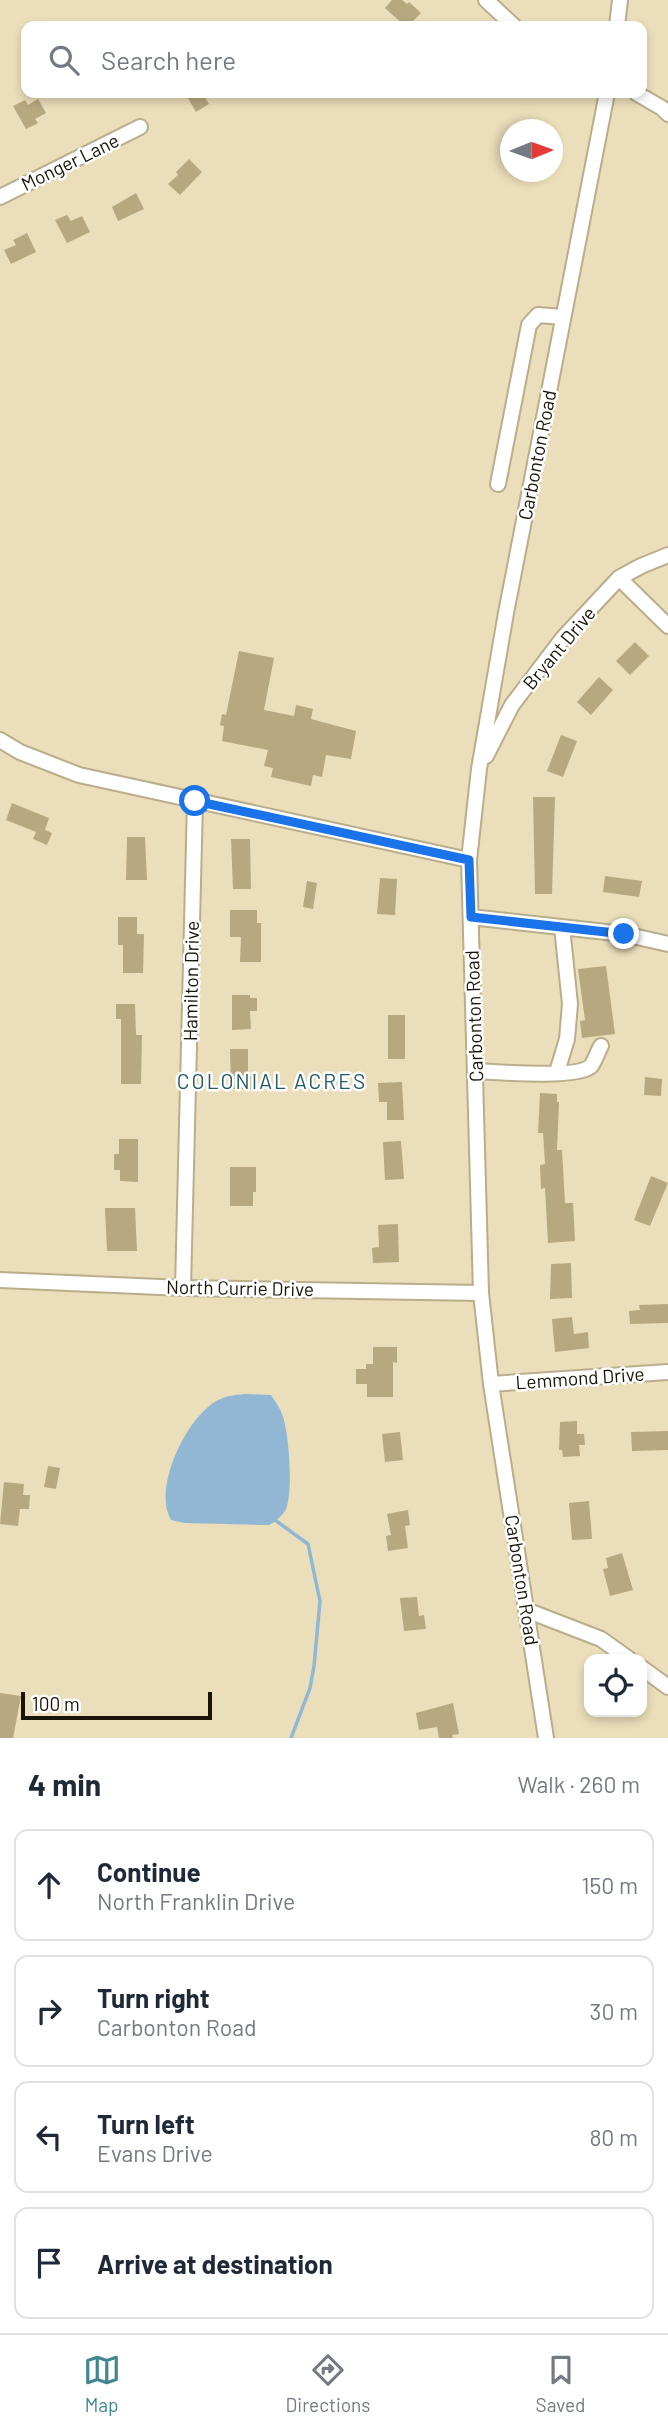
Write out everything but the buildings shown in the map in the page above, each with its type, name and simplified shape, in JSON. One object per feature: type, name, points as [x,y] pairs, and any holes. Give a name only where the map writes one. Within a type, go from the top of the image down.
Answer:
[{"type":"street","points":[[486,0],[508,21]]},
{"type":"street","points":[[618,21],[620,0]]},
{"type":"street","name":"Carbonton Road","points":[[546,1738],[491,1384],[481,1293],[469,860],[479,769],[506,613],[606,98]]},
{"type":"street","points":[[645,98],[668,114]]},
{"type":"street","name":"Monger Lane","points":[[0,197],[139,127]]},
{"type":"street","points":[[498,484],[530,325],[538,315],[563,317]]},
{"type":"street","name":"Bryant Drive","points":[[479,769],[512,705],[563,638],[619,578],[668,555]]},
{"type":"street","points":[[619,578],[668,626]]},
{"type":"street","points":[[0,740],[20,752],[79,775],[469,860]]},
{"type":"street","name":"Hamilton Drive","points":[[183,1288],[195,801]]},
{"type":"street","points":[[471,917],[624,934],[668,944]]},
{"type":"street","points":[[558,1072],[567,1039],[570,1004],[562,927]]},
{"type":"street","points":[[475,1071],[515,1074],[579,1071],[591,1066],[601,1046]]},
{"type":"street","name":"North Currie Drive","points":[[0,1280],[183,1288],[481,1293]]},
{"type":"street","name":"Lemmond Drive","points":[[491,1384],[668,1371]]},
{"type":"street","points":[[526,1609],[601,1639],[622,1654]]},
{"type":"street","points":[[647,1672],[668,1687]]},
{"type":"water","points":[[245,1394],[271,1395],[285,1422],[290,1463],[288,1503],[285,1511],[269,1525],[184,1523],[171,1520],[166,1506],[166,1490],[169,1472],[184,1437],[206,1408],[218,1400]]},
{"type":"waterway","points":[[275,1520],[308,1544],[320,1601],[310,1688],[291,1738]]},
{"type":"district","name":"COLONIAL ACRES","points":[[272,1082]]},
{"type":"route","points":[[195,801],[469,860],[471,917],[624,934]]}]
